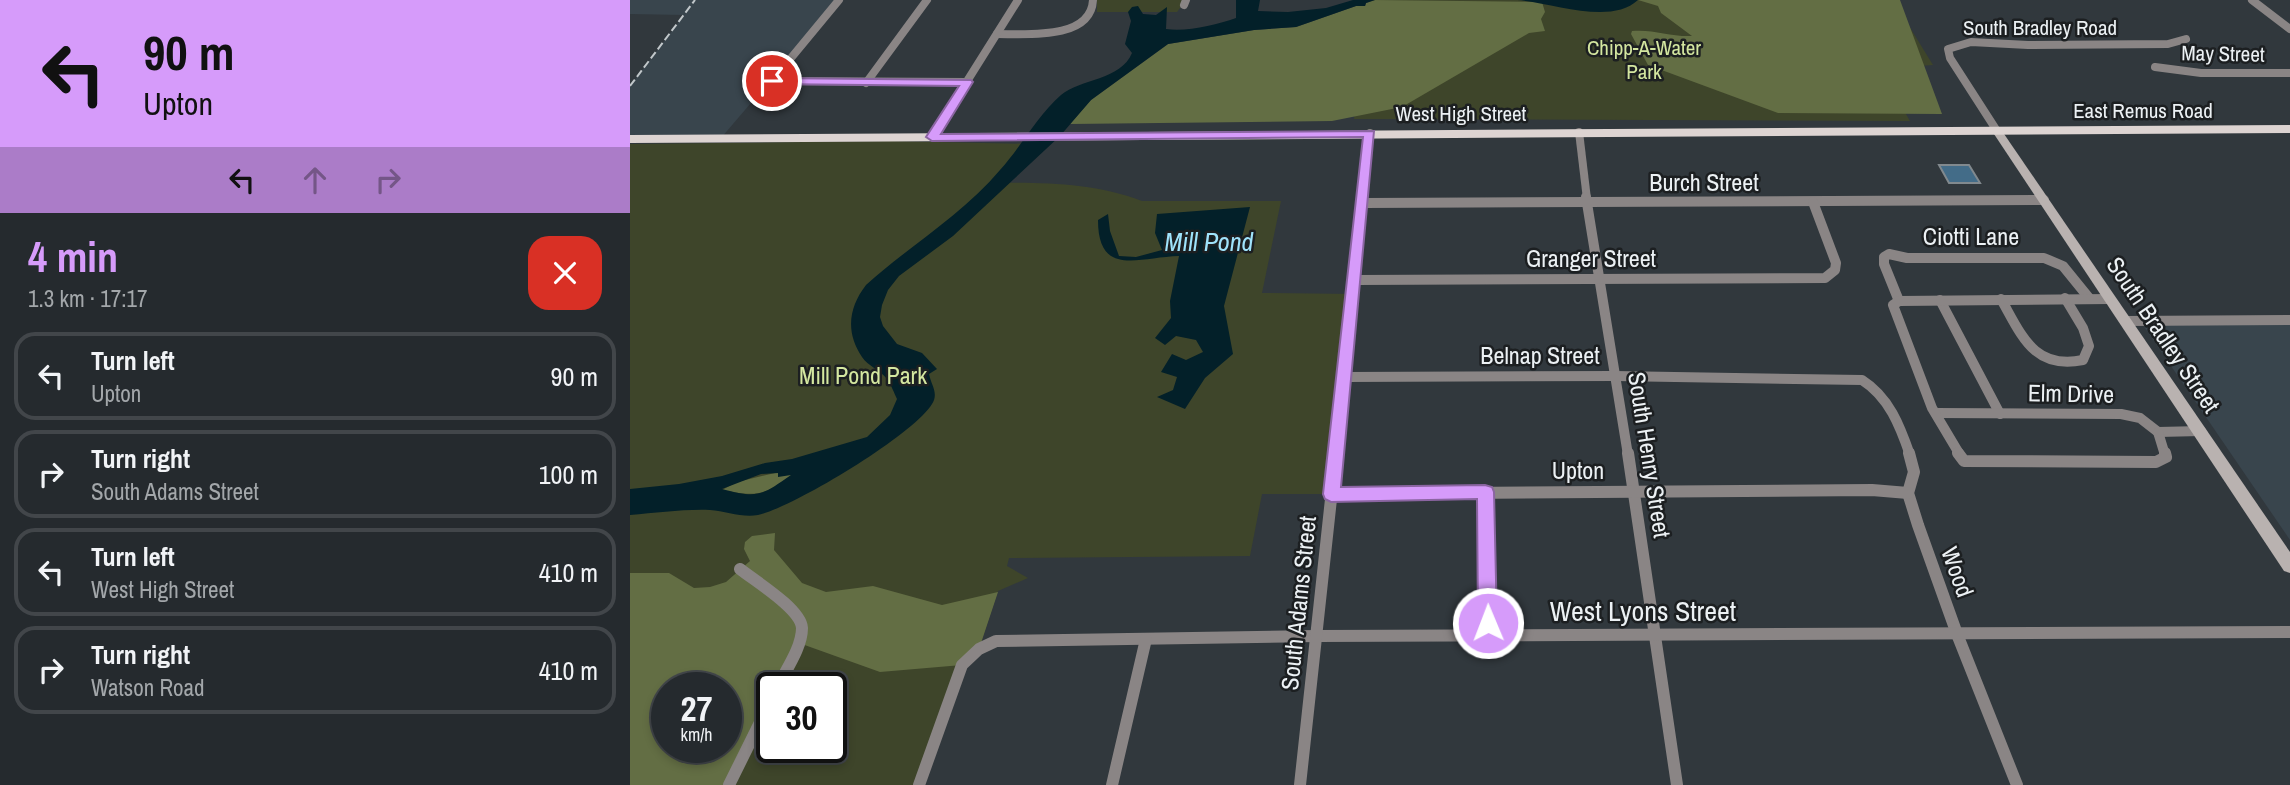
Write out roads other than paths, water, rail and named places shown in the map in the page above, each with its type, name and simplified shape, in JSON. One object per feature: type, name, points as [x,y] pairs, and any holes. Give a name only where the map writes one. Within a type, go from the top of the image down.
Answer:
[{"type":"main road","name":"East Remus Road","points":[[1997,131],[2290,129]]},
{"type":"main road","name":"West High Street","points":[[630,139],[1997,131]]},
{"type":"street","points":[[839,0],[772,77],[772,81],[967,82]]},
{"type":"street","points":[[866,83],[927,0]]},
{"type":"street","points":[[932,137],[1018,0]]},
{"type":"street","points":[[997,34],[1045,34],[1072,27],[1091,15],[1094,9],[1093,0]]},
{"type":"street","points":[[2252,0],[2290,29]]},
{"type":"street","points":[[2274,16],[2290,16]]},
{"type":"street","name":"South Bradley Road","points":[[1997,131],[1950,58],[1948,49],[1954,45],[1971,42],[2156,44],[2186,38]]},
{"type":"street","name":"May Street","points":[[2155,67],[2201,74],[2290,73]]},
{"type":"street","name":"South Bradley Street","points":[[1997,131],[2290,565]]},
{"type":"street","name":"South Henry Street","points":[[1579,132],[1587,202],[1634,491],[1677,785]]},
{"type":"street","name":"South Adams Street","points":[[1300,785],[1370,134]]},
{"type":"street","name":"Burch Street","points":[[1364,203],[2044,200]]},
{"type":"street","name":"Granger Street","points":[[1356,280],[1825,278],[1835,270],[1836,263],[1813,202]]},
{"type":"street","name":"Ciotti Lane","points":[[1899,300],[1884,264],[1884,257],[1889,254],[1907,258],[2044,258],[2063,267],[2089,298]]},
{"type":"street","points":[[2001,299],[2032,350],[2043,360],[2073,364],[2082,360],[2089,346],[2083,328],[2065,298]]},
{"type":"street","points":[[2110,299],[1899,300],[1893,306],[1936,413],[1953,449],[1964,461],[2156,462],[2166,457],[2158,432],[2201,431]]},
{"type":"street","points":[[1940,300],[2000,414]]},
{"type":"street","points":[[2125,321],[2290,320]]},
{"type":"street","name":"Belnap Street","points":[[1345,377],[1615,376],[1862,380]]},
{"type":"street","name":"Wood","points":[[1862,380],[1878,390],[1890,407],[1904,441],[1914,472],[1908,493],[1957,634],[2017,785]]},
{"type":"street","name":"Elm Drive","points":[[1936,413],[2121,414],[2140,418],[2158,432]]},
{"type":"street","name":"Upton","points":[[1331,494],[1872,490],[1908,493]]},
{"type":"street","points":[[1485,492],[1488,637]]},
{"type":"street","points":[[740,569],[794,611],[802,626],[799,643],[785,672]]},
{"type":"street","name":"West Lyons Street","points":[[919,785],[962,665],[979,649],[996,641],[1317,636],[2290,632]]},
{"type":"street","points":[[1112,785],[1146,639]]},
{"type":"street","points":[[729,785],[756,730]]},
{"type":"water","points":[[1236,0],[1260,0],[1258,11],[1288,12],[1326,8],[1353,0],[1375,0],[1365,6],[1356,6],[1296,27],[1254,30],[1168,44],[1091,100],[1060,136],[953,236],[899,276],[888,290],[880,317],[883,326],[897,344],[922,353],[937,369],[929,374],[935,393],[932,404],[921,417],[878,451],[798,499],[758,515],[700,510],[630,515],[630,489],[722,476],[867,437],[890,415],[897,399],[887,379],[862,357],[853,338],[853,311],[866,285],[985,186],[1008,161],[1044,112],[1061,95],[1079,85],[1110,74],[1127,62],[1132,53],[1125,44],[1131,21],[1128,12],[1132,7],[1138,6],[1143,14],[1156,15],[1167,7],[1166,29],[1183,30],[1236,18]],"holes":[[[778,473],[778,477],[791,475],[759,493],[744,494],[722,489],[761,474]]]},
{"type":"water","points":[[1517,0],[1638,0],[1626,8],[1596,12]]},
{"type":"water","name":"Mill Pond","points":[[1250,207],[1224,306],[1233,354],[1205,378],[1185,409],[1157,397],[1173,390],[1177,377],[1161,372],[1172,354],[1186,360],[1203,352],[1196,340],[1176,336],[1165,345],[1155,338],[1171,318],[1170,301],[1179,256],[1136,260],[1113,257],[1105,250],[1100,238],[1098,220],[1108,214],[1110,231],[1119,256],[1136,257],[1162,250],[1155,233],[1157,214]]},
{"type":"railway","points":[[630,86],[695,0]]},
{"type":"park label","name":"Chipp-A-Water Park","points":[[1644,60]]},
{"type":"park label","name":"Mill Pond Park","points":[[863,376]]}]
